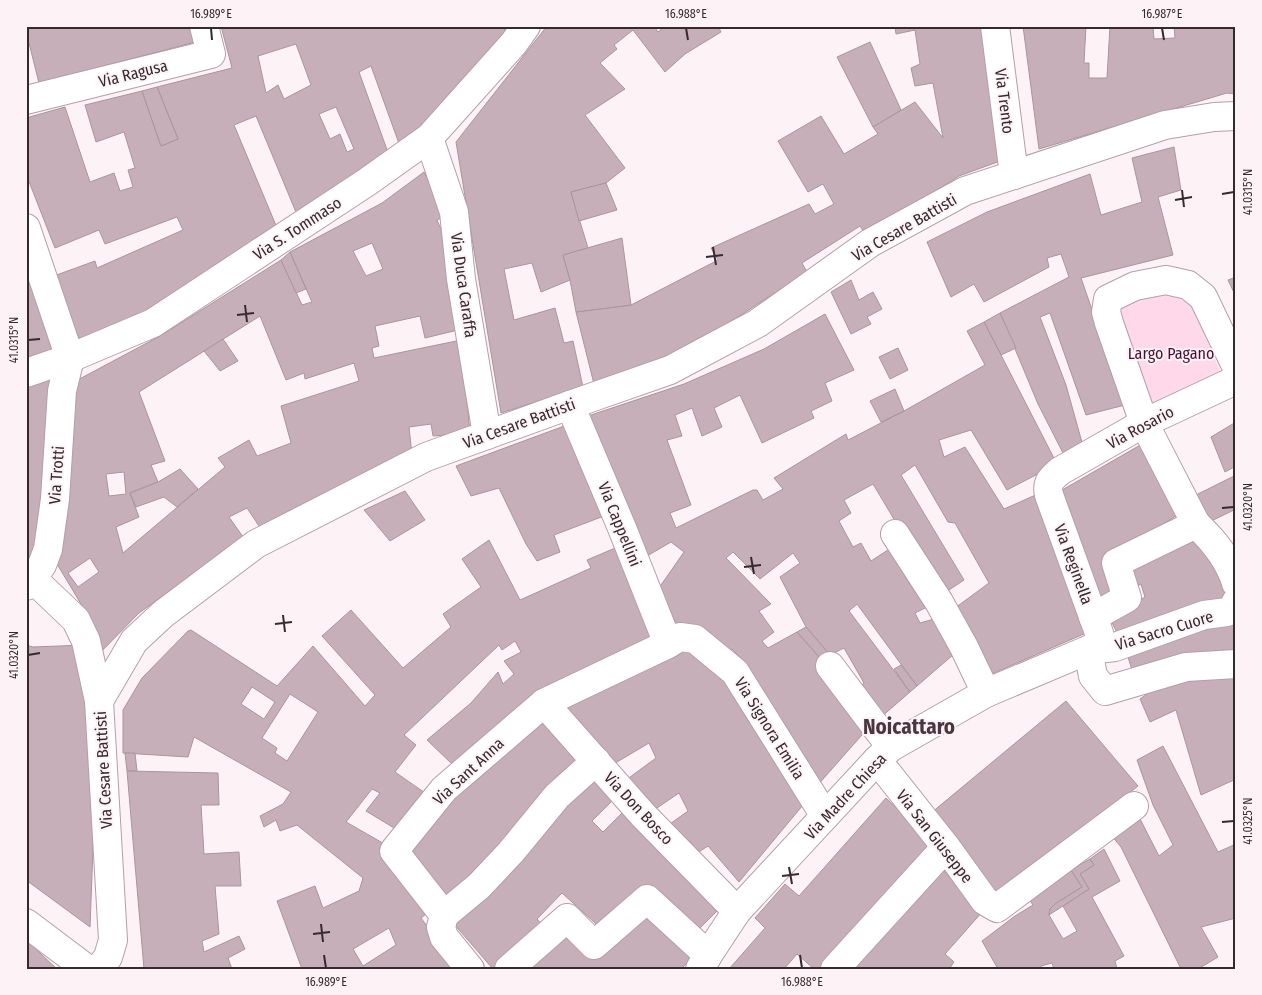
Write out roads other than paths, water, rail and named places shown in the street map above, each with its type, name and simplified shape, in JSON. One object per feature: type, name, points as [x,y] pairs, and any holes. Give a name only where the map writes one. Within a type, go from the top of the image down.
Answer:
[{"type":"street","name":"Via Ragusa","points":[[26,100],[211,54],[204,26]]},
{"type":"street","name":"Via S. Tommaso","points":[[26,373],[70,358],[152,323],[368,182],[429,138],[514,43],[526,26]]},
{"type":"street","name":"Via Trento","points":[[995,26],[1014,175]]},
{"type":"street","name":"Via Cesare Battisti","points":[[86,968],[108,957],[113,940],[98,701],[134,641],[163,614],[256,544],[426,457],[670,370],[758,323],[870,243],[966,191],[1165,125],[1214,117],[1236,116]]},
{"type":"street","name":"Via Duca Caraffa","points":[[429,138],[454,212],[461,279],[487,435]]},
{"type":"street","points":[[26,228],[70,358]]},
{"type":"street","points":[[1236,366],[1203,297],[1188,285],[1166,280],[1135,286],[1108,299],[1106,312],[1109,323],[1144,423],[1196,524],[1209,536],[1227,559],[1236,583]]},
{"type":"street","name":"Via Trotti","points":[[29,582],[42,565],[48,548],[55,499],[62,391],[70,358]]},
{"type":"street","name":"Via Rosario","points":[[1050,480],[1060,471],[1144,423],[1236,380]]},
{"type":"street","name":"Via Cappellini","points":[[570,405],[622,528],[674,640]]},
{"type":"street","name":"Via Reginella","points":[[1050,480],[1048,487],[1049,495],[1093,617],[1096,649],[1093,676],[1105,691],[1186,666],[1236,664]]},
{"type":"street","points":[[1093,617],[1127,598],[1116,562],[1196,524]]},
{"type":"street","points":[[895,534],[939,602],[964,647],[986,693]]},
{"type":"street","points":[[29,582],[76,620],[86,641],[98,701]]},
{"type":"street","name":"Via Sacro Cuore","points":[[1096,649],[1115,647],[1204,615],[1226,612],[1234,608],[1236,602]]},
{"type":"street","name":"Via Signora Emilia","points":[[674,640],[695,639],[735,672],[825,816]]},
{"type":"street","name":"Via Sant Anna","points":[[444,915],[394,851],[444,789],[544,703],[674,640]]},
{"type":"street","name":"Via Madre Chiesa","points":[[704,962],[737,911],[884,754],[986,693],[1096,649]]},
{"type":"street","name":"Via San Giuseppe","points":[[830,666],[884,754],[946,848],[984,900],[997,908],[1134,806]]},
{"type":"street","name":"Via Don Bosco","points":[[544,703],[643,815],[737,911]]},
{"type":"street","points":[[470,969],[444,937],[441,927],[444,915],[479,886],[511,852],[557,796],[596,761]]},
{"type":"street","points":[[835,969],[946,848]]},
{"type":"street","points":[[509,969],[567,918],[594,945],[647,899],[704,962]]},
{"type":"street","points":[[26,922],[86,968]]},
{"type":"district","name":"Noicattaro","points":[[909,727]]},
{"type":"park label","name":"Largo Pagano","points":[[1171,353]]}]
